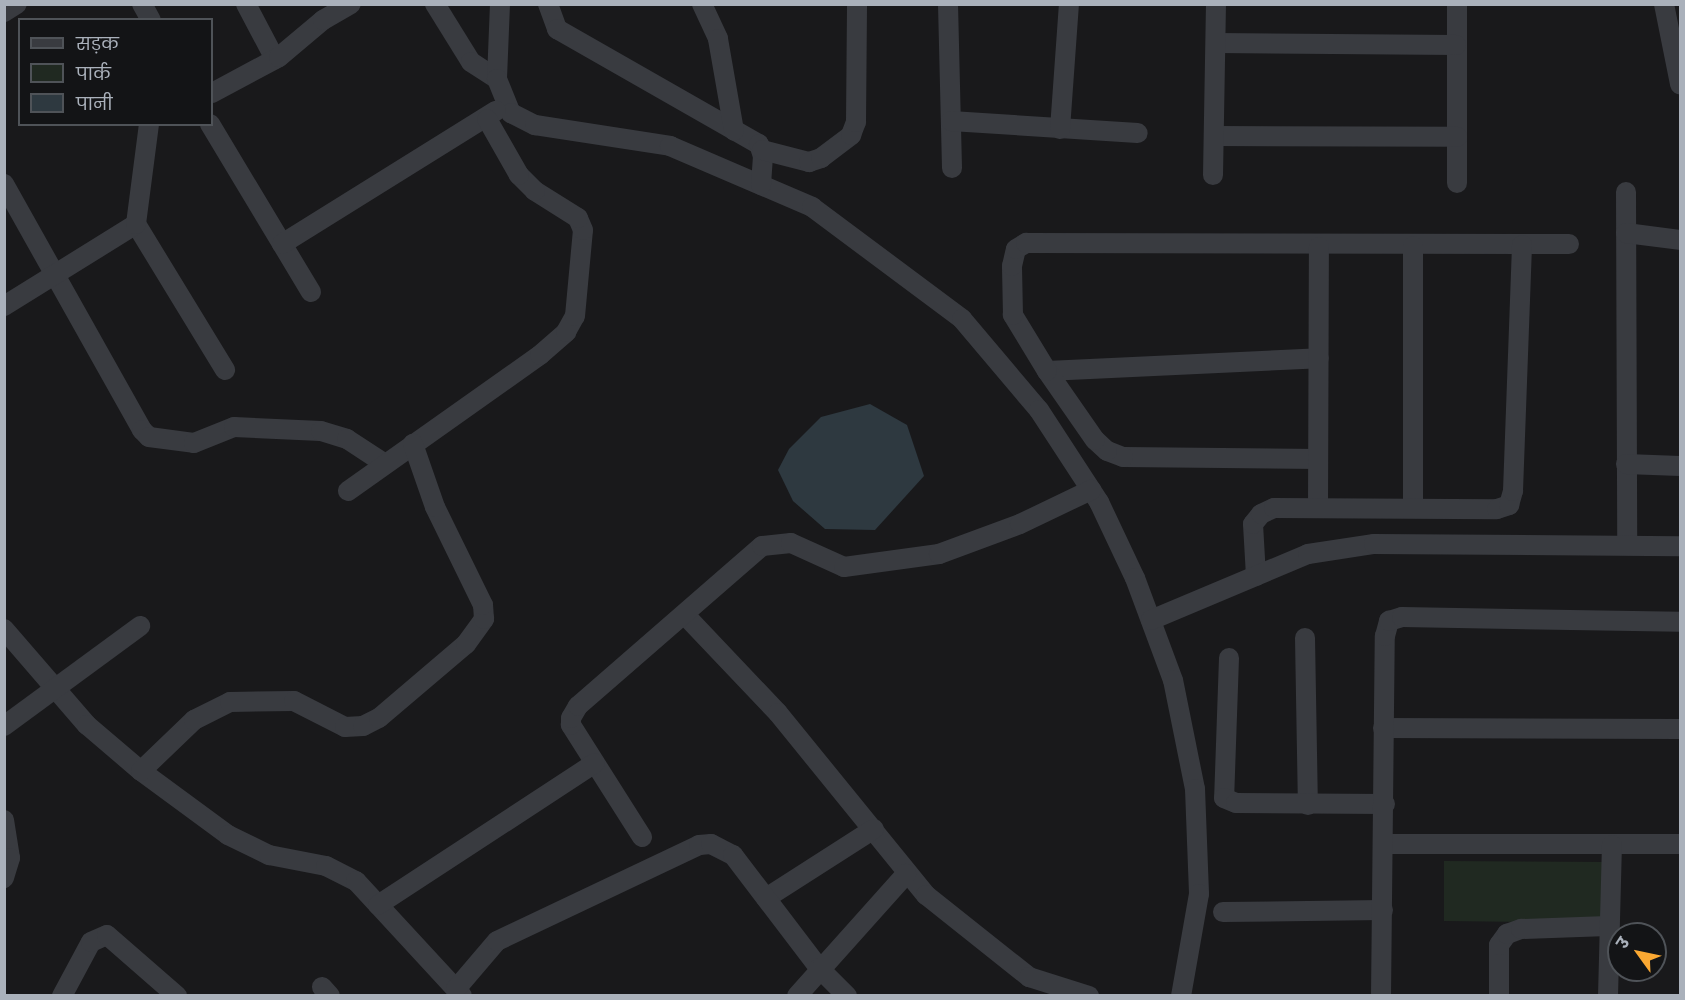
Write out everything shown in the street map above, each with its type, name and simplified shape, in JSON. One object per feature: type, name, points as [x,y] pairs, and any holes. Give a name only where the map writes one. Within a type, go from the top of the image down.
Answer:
[{"type":"street","points":[[4,12],[17,4]]},
{"type":"street","points":[[142,4],[149,18]]},
{"type":"street","points":[[246,4],[275,59]]},
{"type":"street","points":[[213,92],[275,59],[323,20],[351,4]]},
{"type":"street","points":[[435,4],[467,57],[497,80]]},
{"type":"street","points":[[500,4],[497,80],[504,103],[511,113],[535,124],[670,146],[812,207],[962,319],[1040,410],[1091,490],[1135,578],[1173,680],[1195,789],[1199,894],[1181,996]]},
{"type":"street","points":[[548,4],[557,29],[759,144],[762,150],[760,185]]},
{"type":"street","points":[[702,4],[718,39],[734,131]]},
{"type":"street","points":[[762,150],[809,162],[821,158],[851,135],[856,122],[857,4]]},
{"type":"street","points":[[948,4],[952,168]]},
{"type":"street","points":[[1060,129],[1068,4]]},
{"type":"street","points":[[1213,176],[1216,4]]},
{"type":"street","points":[[1457,4],[1457,183]]},
{"type":"street","points":[[1664,4],[1680,84]]},
{"type":"street","points":[[1215,43],[1456,45]]},
{"type":"street","points":[[282,244],[487,119],[504,103]]},
{"type":"street","points":[[348,491],[540,355],[566,332],[575,316],[583,230],[578,218],[535,191],[519,175],[487,119]]},
{"type":"street","points":[[951,121],[1138,133]]},
{"type":"street","points":[[149,126],[136,224],[225,370]]},
{"type":"street","points":[[211,126],[311,292]]},
{"type":"street","points":[[1214,136],[1457,137]]},
{"type":"street","points":[[4,184],[142,430],[149,436],[194,443],[234,427],[321,431],[347,439],[385,464]]},
{"type":"street","points":[[1626,192],[1627,545]]},
{"type":"street","points":[[4,306],[136,224]]},
{"type":"street","points":[[1626,233],[1680,240]]},
{"type":"street","points":[[1318,459],[1123,457],[1107,451],[1095,440],[1047,371],[1014,315],[1012,266],[1016,249],[1026,243],[1319,247],[1569,244]]},
{"type":"street","points":[[1256,576],[1253,524],[1261,514],[1274,508],[1497,509],[1509,505],[1514,491],[1522,245]]},
{"type":"street","points":[[1413,246],[1413,507]]},
{"type":"street","points":[[1318,508],[1319,247]]},
{"type":"street","points":[[1047,371],[1319,358]]},
{"type":"street","points":[[141,771],[194,720],[230,702],[294,701],[345,727],[363,726],[379,718],[466,644],[484,619],[483,605],[435,507],[413,444]]},
{"type":"street","points":[[1626,464],[1680,466]]},
{"type":"street","points":[[642,837],[571,725],[571,718],[578,706],[762,546],[791,543],[844,567],[939,554],[1020,524],[1091,490]]},
{"type":"street","points":[[1151,620],[1308,554],[1374,544],[1680,546]]},
{"type":"street","points":[[685,615],[778,713],[873,829],[906,874],[926,895],[1029,977],[1089,996]]},
{"type":"street","points":[[1381,996],[1385,844],[1383,728],[1385,636],[1389,621],[1402,616],[1680,622]]},
{"type":"street","points":[[4,726],[57,691],[140,626]]},
{"type":"street","points":[[4,629],[87,725],[141,771],[228,835],[269,855],[326,866],[356,881],[459,992],[497,941],[699,845],[721,846],[733,855],[819,968],[847,996]]},
{"type":"street","points":[[1305,638],[1308,805]]},
{"type":"street","points":[[1228,658],[1224,798],[1236,803],[1385,804]]},
{"type":"street","points":[[1383,728],[1680,729]]},
{"type":"street","points":[[378,905],[595,763]]},
{"type":"street","points":[[4,820],[10,858],[4,878]]},
{"type":"street","points":[[766,898],[873,829]]},
{"type":"street","points":[[1385,844],[1680,844]]},
{"type":"street","points":[[1608,922],[1612,845]]},
{"type":"street","points":[[797,996],[819,968],[906,874]]},
{"type":"street","points":[[1223,912],[1383,910]]},
{"type":"street","points":[[1498,996],[1499,945],[1507,934],[1521,929],[1607,926]]},
{"type":"street","points":[[62,996],[91,942],[107,935],[177,996]]},
{"type":"green space","points":[[1444,861],[1606,862],[1605,923],[1444,921]]},
{"type":"water","points":[[870,404],[907,425],[924,476],[875,530],[825,529],[793,501],[778,470],[789,449],[821,417]]}]
